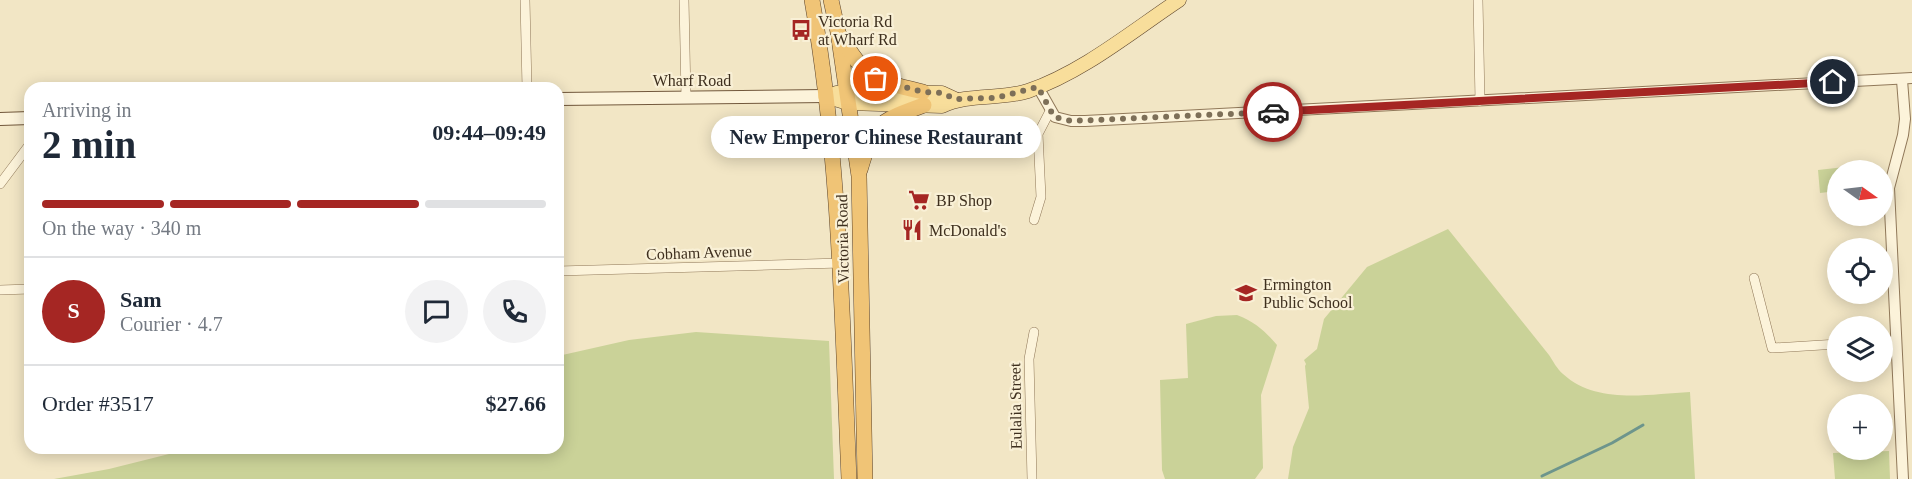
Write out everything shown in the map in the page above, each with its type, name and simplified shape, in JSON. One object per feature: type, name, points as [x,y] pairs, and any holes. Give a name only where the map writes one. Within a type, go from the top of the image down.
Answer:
[{"type":"highway","name":"Victoria Road","points":[[812,0],[835,185],[841,263],[849,479]]},
{"type":"highway","name":"Victoria Road","points":[[831,0],[838,32],[859,176],[865,479]]},
{"type":"highway","points":[[838,32],[857,63],[867,73],[924,99]]},
{"type":"highway","points":[[859,176],[869,143],[880,125],[924,99]]},
{"type":"main road","points":[[825,96],[924,99],[942,93],[955,99],[995,98],[1038,87],[1095,58],[1179,0]]},
{"type":"main road","name":"Wharf Road","points":[[564,99],[825,96]]},
{"type":"main road","points":[[0,119],[24,118]]},
{"type":"street","points":[[525,0],[527,82]]},
{"type":"street","points":[[684,0],[686,97]]},
{"type":"street","points":[[1478,0],[1480,101]]},
{"type":"street","points":[[1038,87],[1050,111],[1057,118],[1085,121],[1787,83],[1907,79],[1903,135],[1889,188],[1903,479]]},
{"type":"street","points":[[1034,220],[1041,197],[1038,134],[1050,111]]},
{"type":"street","points":[[0,184],[24,152]]},
{"type":"street","name":"Cobham Avenue","points":[[564,271],[841,263]]},
{"type":"street","points":[[1754,278],[1772,348],[1827,345]]},
{"type":"street","points":[[0,290],[24,289]]},
{"type":"street","name":"Eulalia Street","points":[[1032,479],[1029,359],[1034,332]]},
{"type":"green space","points":[[1827,169],[1827,192],[1820,193],[1818,170]]},
{"type":"green space","points":[[1448,229],[1559,370],[1576,384],[1607,394],[1690,392],[1695,479],[1288,479],[1293,447],[1309,408],[1304,360],[1317,349],[1324,319],[1367,267]]},
{"type":"green space","points":[[1237,315],[1259,327],[1277,345],[1261,395],[1263,468],[1255,479],[1165,479],[1162,470],[1160,380],[1188,378],[1186,324],[1216,316]]},
{"type":"green space","points":[[696,332],[829,341],[834,479],[54,479],[109,469],[169,454],[564,454],[564,355],[629,340]]},
{"type":"green space","points":[[1834,460],[1889,460],[1890,479],[1835,479]]},
{"type":"waterway","points":[[1542,476],[1612,443],[1643,425]]},
{"type":"way so far","points":[[876,79],[923,92],[942,93],[955,99],[995,98],[1038,87],[1054,117],[1071,121],[1273,112]]},
{"type":"place","name":"Victoria Rd at Wharf Rd","points":[[801,30]]},
{"type":"place","name":"New Emperor Chinese Restaurant","points":[[876,79]]},
{"type":"place","name":"BP Shop","points":[[919,200]]},
{"type":"place","name":"McDonald's","points":[[912,230]]},
{"type":"place","name":"Ermington Public School","points":[[1246,293]]},
{"type":"route","points":[[1273,112],[1833,82]]}]
